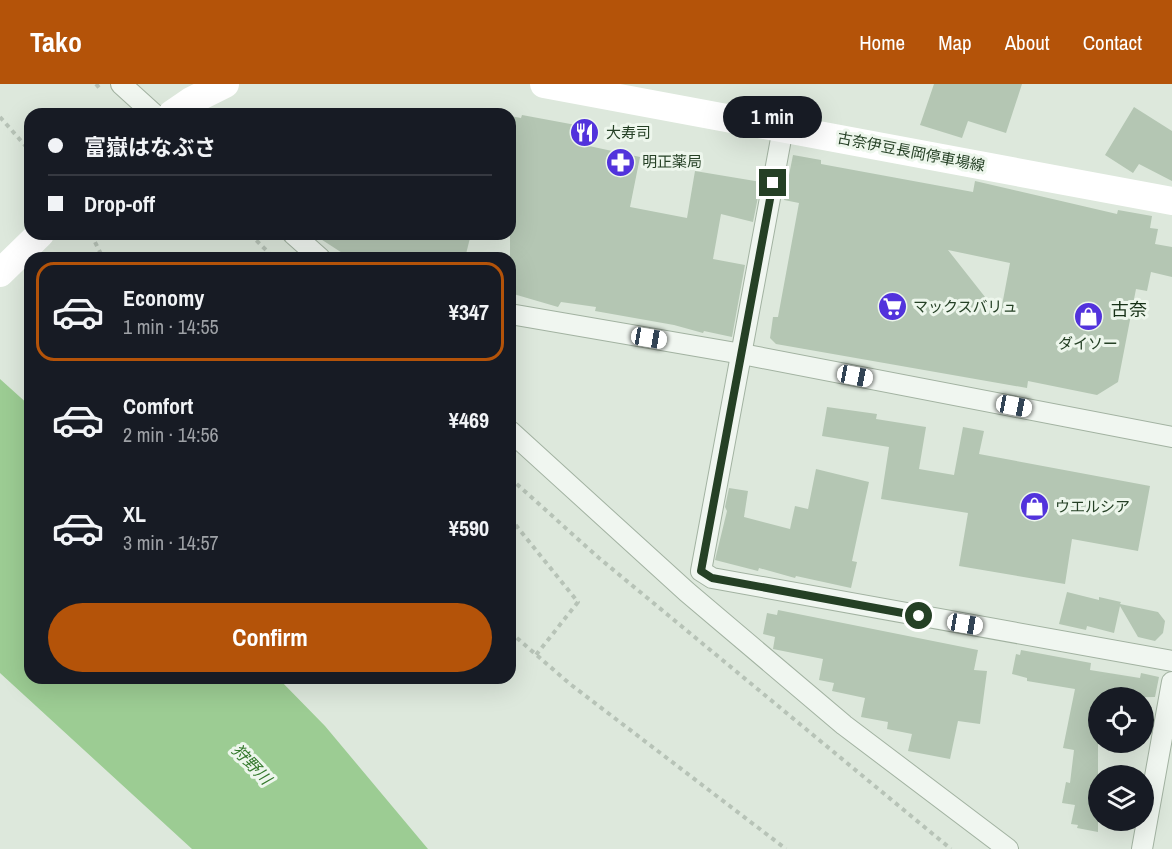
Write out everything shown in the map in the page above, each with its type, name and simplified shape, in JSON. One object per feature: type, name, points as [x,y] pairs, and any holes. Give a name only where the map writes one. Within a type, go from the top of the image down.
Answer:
[{"type":"main road","points":[[181,108],[225,84]]},
{"type":"main road","name":"古奈伊豆長岡停車場線","points":[[544,84],[630,91],[783,128],[1172,201]]},
{"type":"main road","points":[[0,273],[34,240]]},
{"type":"street","points":[[128,88],[148,108]]},
{"type":"street","points":[[783,128],[701,571],[712,578],[1172,661]]},
{"type":"street","points":[[300,240],[313,252]]},
{"type":"street","points":[[516,315],[742,354],[1172,437]]},
{"type":"street","points":[[516,436],[687,592],[835,718],[1008,849]]},
{"type":"street","points":[[1142,849],[1172,682]]},
{"type":"path","points":[[0,117],[24,144]]},
{"type":"path","points":[[256,240],[268,252]]},
{"type":"path","points":[[516,483],[599,558],[932,836],[951,849]]},
{"type":"path","points":[[516,525],[578,602],[536,655]]},
{"type":"path","points":[[516,637],[570,684],[786,849]]},
{"type":"water","name":"狩野川","points":[[0,379],[24,401],[24,684],[284,684],[325,726],[428,849],[192,849],[0,673]]},
{"type":"building","points":[[934,84],[1022,84],[1006,133],[968,121],[962,138],[920,125]]},
{"type":"building","points":[[1134,107],[1172,131],[1172,181],[1139,164],[1133,173],[1105,155]]},
{"type":"building","points":[[522,115],[592,128],[589,146],[640,157],[630,207],[687,218],[695,171],[761,182],[753,222],[721,214],[713,259],[745,265],[732,337],[595,311],[596,307],[561,302],[558,307],[516,295],[516,252],[510,252],[510,240],[516,240],[516,117],[521,118]]},
{"type":"building","points":[[793,155],[821,160],[821,164],[973,192],[975,181],[1117,214],[1118,210],[1152,216],[1150,228],[1158,229],[1155,244],[1172,247],[1172,277],[1151,272],[1147,291],[1136,289],[1118,382],[1097,395],[1028,381],[1027,388],[776,344],[770,338],[773,317],[778,317],[799,203],[784,200]],"holes":[[[948,250],[1010,263],[1000,316]]]},
{"type":"building","points":[[322,240],[470,240],[466,252],[341,252]]},
{"type":"building","points":[[827,407],[877,414],[876,419],[926,427],[919,469],[954,475],[963,427],[984,431],[979,454],[1150,486],[1138,551],[1072,539],[1065,584],[959,566],[968,513],[881,499],[889,447],[822,436]]},
{"type":"building","points":[[816,469],[869,482],[852,561],[857,562],[851,588],[796,576],[795,578],[759,568],[758,571],[715,560],[727,511],[725,507],[729,488],[748,491],[744,517],[790,529],[795,506],[808,509]]},
{"type":"building","points":[[1067,592],[1099,600],[1099,597],[1158,612],[1165,621],[1163,633],[1155,641],[1138,637],[1120,606],[1114,633],[1087,626],[1086,630],[1059,624]]},
{"type":"building","points":[[778,610],[978,650],[974,670],[987,671],[980,724],[958,721],[950,759],[908,751],[912,734],[887,729],[888,722],[861,717],[865,698],[832,691],[834,683],[819,680],[823,659],[773,649],[775,637],[763,634],[767,613],[777,615]]},
{"type":"building","points":[[1021,650],[1091,663],[1090,670],[1140,678],[1141,673],[1159,677],[1155,697],[1154,687],[1088,687],[1088,753],[1098,753],[1098,765],[1088,765],[1088,830],[1071,824],[1075,805],[1062,803],[1066,782],[1070,783],[1074,750],[1063,748],[1075,689],[1027,681],[1027,678],[1012,674],[1016,654],[1020,655]]},
{"type":"place","name":"大寿司","points":[[585,133]]},
{"type":"place","name":"明正薬局","points":[[621,162]]},
{"type":"place","name":"マックスバリュ","points":[[892,307]]},
{"type":"place","name":"ダイソー","points":[[1088,317]]},
{"type":"place","name":"ウエルシア","points":[[1034,507]]},
{"type":"district","name":"古奈","points":[[1129,310]]},
{"type":"route","points":[[773,183],[701,571],[712,578],[919,616]]}]
